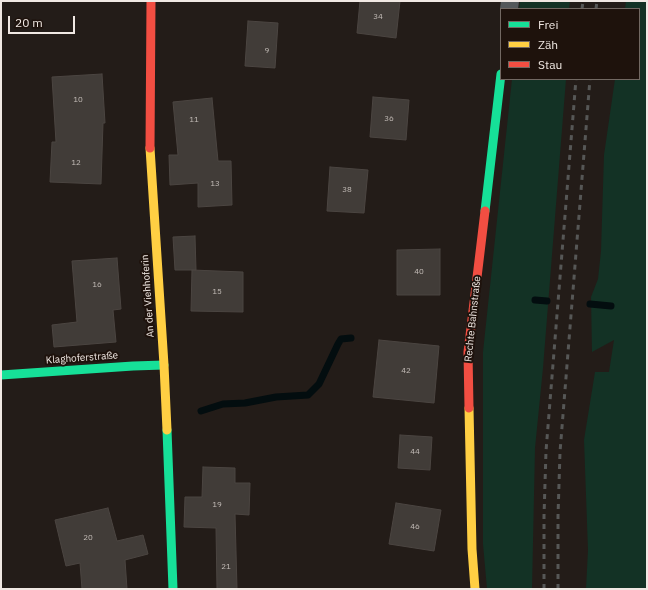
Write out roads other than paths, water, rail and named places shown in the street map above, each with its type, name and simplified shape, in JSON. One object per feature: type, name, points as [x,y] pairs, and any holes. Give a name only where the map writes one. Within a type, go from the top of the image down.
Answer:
[{"type":"street","name":"An der Viehhoferin","points":[[151,1],[150,158],[164,365],[174,589]]},
{"type":"street","name":"Rechte Bahnstraße","points":[[475,589],[472,549],[468,352],[500,80]]},
{"type":"street","name":"Klaghoferstraße","points":[[1,375],[164,365]]},
{"type":"waterway","points":[[535,300],[547,301]]},
{"type":"waterway","points":[[590,304],[611,306]]},
{"type":"waterway","points":[[201,411],[223,404],[245,403],[276,397],[308,395],[319,384],[341,339],[351,338]]},
{"type":"railway","points":[[582,8],[583,1]]},
{"type":"railway","points":[[596,8],[597,1]]},
{"type":"railway","points":[[544,589],[546,451],[576,80]]},
{"type":"railway","points":[[558,589],[560,452],[590,80]]}]
